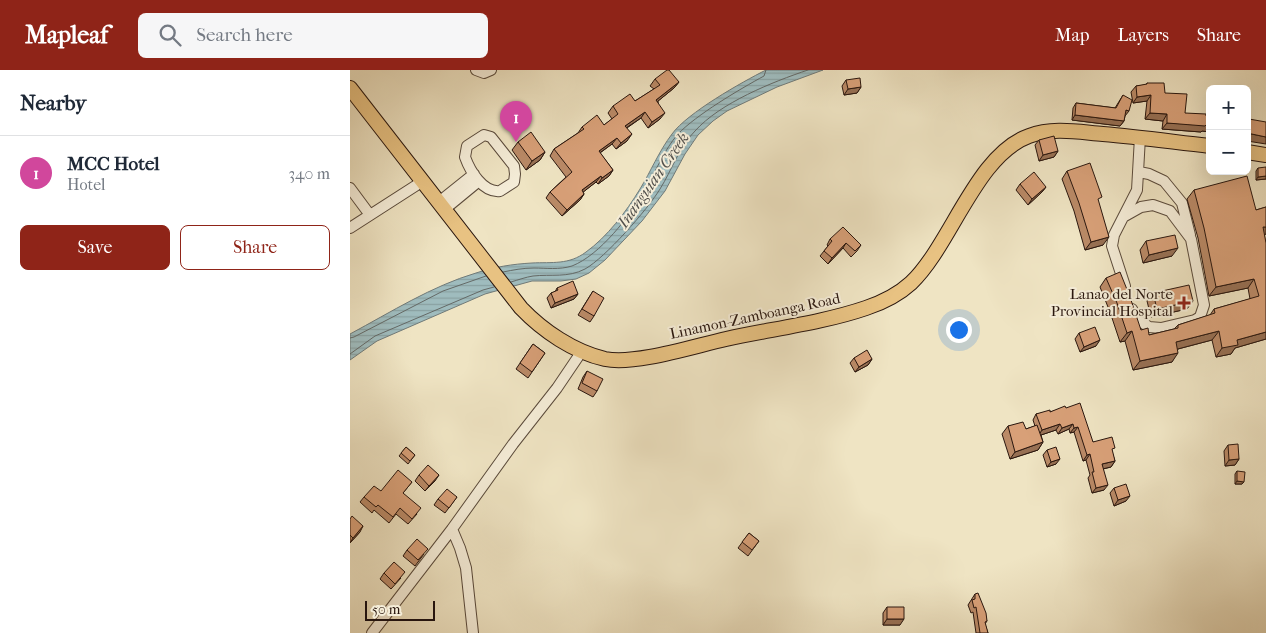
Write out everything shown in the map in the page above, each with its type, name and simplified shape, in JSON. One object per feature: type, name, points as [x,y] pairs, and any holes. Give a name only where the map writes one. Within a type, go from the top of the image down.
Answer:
[{"type":"highway","name":"Linamon-Zamboanga Road","points":[[350,88],[521,308],[546,330],[582,351],[606,359],[629,359],[813,322],[866,308],[891,297],[911,283],[933,255],[993,162],[1007,149],[1027,137],[1044,132],[1064,130],[1206,145]]},
{"type":"highway","points":[[1251,153],[1266,155]]},
{"type":"street","points":[[476,70],[484,73],[491,70]]},
{"type":"street","points":[[484,134],[489,135],[514,166],[515,179],[514,182],[495,192],[490,190],[477,177],[467,163],[465,150],[467,146],[479,137],[484,134]]},
{"type":"street","points":[[1139,172],[1164,181],[1182,203],[1203,299],[1200,317],[1195,320],[1162,328],[1149,327],[1137,320],[1112,246],[1114,235],[1137,190],[1140,137]]},
{"type":"street","points":[[442,205],[477,177]]},
{"type":"street","points":[[350,228],[423,181]]},
{"type":"street","points":[[350,188],[370,215]]},
{"type":"street","points":[[1125,216],[1141,207],[1153,205],[1170,211],[1191,239]]},
{"type":"street","points":[[372,633],[452,529],[512,444],[557,388],[582,351]]},
{"type":"street","points":[[452,529],[466,568],[473,633]]},
{"type":"water","name":"Inanguian Creek","points":[[766,70],[823,70],[777,87],[727,111],[713,121],[698,135],[685,154],[665,191],[642,221],[605,260],[589,273],[576,279],[532,281],[485,294],[377,341],[350,360],[350,334],[444,285],[490,269],[518,264],[567,261],[586,252],[609,232],[622,215],[640,189],[667,141],[679,126],[702,108]]},
{"type":"building","points":[[667,70],[679,82],[656,100],[665,113],[652,122],[645,112],[625,126],[632,134],[621,143],[617,138],[599,151],[613,170],[582,190],[584,194],[567,210],[550,192],[572,172],[554,149],[584,129],[582,127],[597,115],[604,125],[618,114],[613,106],[630,94],[635,101],[660,85],[655,79]]},
{"type":"building","points":[[860,78],[861,87],[848,89],[846,80]]},
{"type":"building","points":[[1164,83],[1165,93],[1187,94],[1185,113],[1206,114],[1206,125],[1167,123],[1167,114],[1150,113],[1151,95],[1137,97],[1136,86]]},
{"type":"building","points":[[1123,95],[1132,100],[1129,111],[1126,110],[1124,121],[1075,115],[1076,103],[1116,108]]},
{"type":"building","points":[[1251,119],[1266,122],[1266,137],[1251,134]]},
{"type":"building","points":[[531,132],[545,152],[532,161],[518,142]]},
{"type":"building","points":[[1054,136],[1058,151],[1043,155],[1039,140]]},
{"type":"building","points":[[1090,163],[1102,197],[1098,199],[1109,237],[1091,242],[1067,171]]},
{"type":"building","points":[[1266,167],[1266,176],[1258,177],[1258,168]]},
{"type":"building","points":[[1034,172],[1046,187],[1032,199],[1020,184]]},
{"type":"building","points":[[1247,176],[1256,210],[1266,207],[1266,227],[1263,227],[1266,243],[1266,332],[1237,340],[1238,345],[1222,348],[1219,331],[1176,342],[1178,353],[1140,361],[1132,331],[1127,333],[1106,278],[1120,272],[1141,330],[1148,328],[1149,335],[1178,328],[1178,325],[1215,313],[1214,309],[1259,296],[1254,279],[1216,287],[1194,190]]},
{"type":"building","points":[[843,227],[861,245],[855,251],[846,243],[832,258],[824,251],[832,241],[830,239]]},
{"type":"building","points":[[1175,235],[1178,248],[1149,255],[1146,241]]},
{"type":"building","points":[[573,281],[578,294],[555,303],[551,293],[558,290],[557,288]]},
{"type":"building","points":[[1189,285],[1193,301],[1157,309],[1153,293]]},
{"type":"building","points":[[593,291],[604,298],[594,316],[582,309]]},
{"type":"building","points":[[1095,327],[1100,340],[1084,347],[1079,333]]},
{"type":"building","points":[[533,344],[545,353],[532,372],[520,363]]},
{"type":"building","points":[[867,350],[872,359],[859,367],[854,358]]},
{"type":"building","points":[[587,371],[603,379],[597,391],[582,383]]},
{"type":"building","points":[[1080,403],[1093,442],[1112,437],[1115,448],[1112,449],[1115,461],[1102,464],[1108,485],[1096,488],[1090,454],[1087,455],[1078,427],[1074,428],[1073,424],[1062,428],[1060,424],[1042,430],[1036,414]]},
{"type":"building","points":[[1023,422],[1026,429],[1037,425],[1043,442],[1015,452],[1008,426]]},
{"type":"building","points":[[1238,444],[1239,459],[1229,460],[1228,445]]},
{"type":"building","points":[[406,447],[415,455],[410,461],[401,453]]},
{"type":"building","points":[[1056,447],[1060,459],[1051,462],[1047,450]]},
{"type":"building","points":[[428,465],[439,475],[429,486],[419,475]]},
{"type":"building","points":[[398,470],[412,482],[403,493],[421,508],[412,519],[400,508],[393,517],[364,497],[374,486],[381,491]]},
{"type":"building","points":[[1237,471],[1245,472],[1244,482],[1237,481]]},
{"type":"building","points":[[1126,484],[1130,496],[1118,500],[1114,488]]},
{"type":"building","points":[[447,489],[457,497],[449,508],[438,499]]},
{"type":"building","points":[[352,516],[363,526],[353,538],[350,535],[350,519]]},
{"type":"building","points":[[749,533],[759,541],[752,550],[742,542]]},
{"type":"building","points":[[417,539],[428,549],[418,560],[407,550]]},
{"type":"building","points":[[394,562],[405,572],[395,584],[384,573]]},
{"type":"building","points":[[978,593],[986,613],[987,621],[985,622],[988,633],[980,633],[976,607],[974,608],[972,600],[975,599],[975,594]]},
{"type":"building","points":[[887,607],[904,607],[904,619],[887,619]]},
{"type":"place","name":"MCC Hotel","points":[[516,142]]},
{"type":"place","name":"Lanao del Norte Provincial Hospital","points":[[1184,303]]}]
